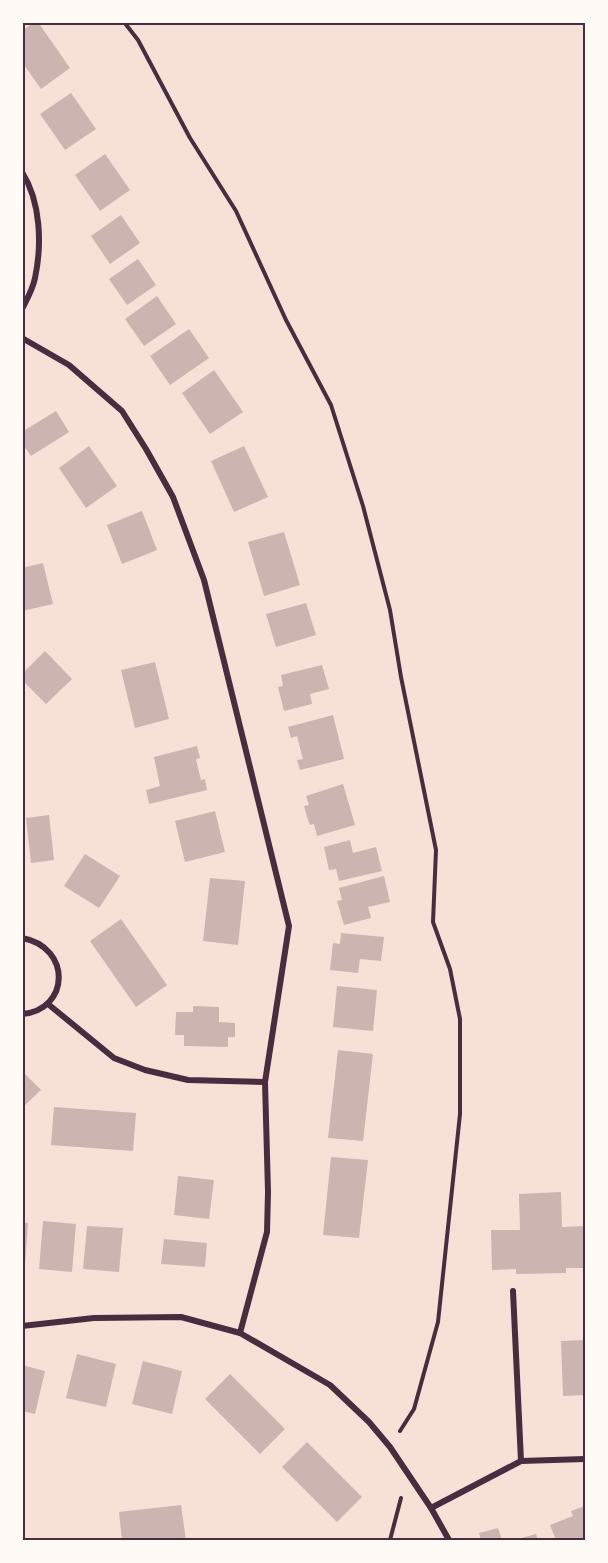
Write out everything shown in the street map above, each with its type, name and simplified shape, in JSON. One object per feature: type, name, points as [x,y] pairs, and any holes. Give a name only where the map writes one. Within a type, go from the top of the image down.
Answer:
[{"type":"street","points":[[22,172],[35,203],[38,228],[38,255],[34,281],[22,309]]},
{"type":"street","points":[[22,338],[69,365],[122,411],[173,497],[204,580],[289,926],[265,1082],[267,1232],[240,1333]]},
{"type":"street","points":[[22,938],[34,940],[46,947],[59,968],[59,981],[55,994],[48,1004],[37,1011],[22,1014]]},
{"type":"street","points":[[48,1004],[114,1058],[145,1070],[189,1080],[265,1082]]},
{"type":"street","points":[[513,1292],[521,1461]]},
{"type":"street","points":[[22,1326],[94,1318],[181,1317],[240,1333],[330,1385],[369,1422],[390,1447],[431,1508],[449,1540]]},
{"type":"street","points":[[431,1508],[521,1461],[585,1459]]},
{"type":"path","points":[[124,22],[138,40],[190,138],[236,212],[286,320],[331,405],[363,506],[390,610],[401,677],[436,850],[433,922],[450,969],[460,1019],[460,1114],[438,1322],[414,1409],[390,1447]]},
{"type":"path","points":[[390,1540],[407,1474]]},
{"type":"building","points":[[34,22],[38,22],[70,68],[41,89],[22,62],[22,31]]},
{"type":"building","points":[[71,93],[96,129],[65,150],[40,114]]},
{"type":"building","points":[[105,154],[130,190],[100,211],[75,175]]},
{"type":"building","points":[[121,215],[140,243],[110,264],[91,236]]},
{"type":"building","points":[[138,259],[156,285],[127,305],[109,279]]},
{"type":"building","points":[[157,296],[176,324],[144,346],[125,319]]},
{"type":"building","points":[[189,329],[209,358],[170,385],[150,356]]},
{"type":"building","points":[[214,370],[243,412],[210,434],[182,393]]},
{"type":"building","points":[[56,411],[69,432],[31,456],[22,443],[22,432]]},
{"type":"building","points":[[89,446],[117,486],[86,508],[59,468]]},
{"type":"building","points":[[244,446],[268,497],[234,512],[211,461]]},
{"type":"building","points":[[142,511],[157,550],[122,564],[107,525]]},
{"type":"building","points":[[284,532],[300,585],[264,596],[248,542]]},
{"type":"building","points":[[43,563],[53,604],[22,611],[22,568]]},
{"type":"building","points":[[306,603],[316,635],[276,647],[266,614]]},
{"type":"building","points":[[45,651],[72,679],[46,704],[22,680],[22,674]]},
{"type":"building","points":[[155,662],[169,719],[135,728],[121,670]]},
{"type":"building","points":[[322,665],[329,689],[310,694],[312,704],[284,711],[278,687],[283,686],[281,675]]},
{"type":"building","points":[[333,715],[344,759],[300,770],[297,760],[303,759],[297,736],[291,738],[288,727]]},
{"type":"building","points":[[197,746],[200,758],[196,759],[198,768],[201,780],[205,779],[207,790],[149,804],[146,790],[160,786],[154,757]]},
{"type":"building","points":[[343,784],[355,825],[317,836],[314,824],[310,825],[307,817],[304,806],[309,805],[306,796]]},
{"type":"building","points":[[215,811],[225,852],[185,862],[175,821]]},
{"type":"building","points":[[49,815],[54,860],[31,863],[26,818]]},
{"type":"building","points":[[350,840],[353,853],[376,847],[382,871],[339,881],[336,869],[329,870],[324,847]]},
{"type":"building","points":[[85,854],[120,876],[99,908],[64,886]]},
{"type":"building","points":[[384,876],[390,902],[368,907],[371,918],[344,925],[337,901],[342,900],[339,888]]},
{"type":"building","points":[[210,878],[245,881],[238,945],[203,941]]},
{"type":"building","points":[[121,919],[167,985],[136,1007],[90,941]]},
{"type":"building","points":[[341,933],[384,937],[381,961],[360,959],[358,973],[330,970],[333,943],[340,944]]},
{"type":"building","points":[[337,986],[377,990],[373,1031],[333,1027]]},
{"type":"building","points":[[193,1006],[219,1007],[219,1022],[235,1023],[235,1037],[228,1037],[228,1047],[184,1046],[184,1035],[175,1035],[176,1012],[193,1012]]},
{"type":"building","points":[[338,1050],[373,1054],[363,1141],[328,1138]]},
{"type":"building","points":[[22,1071],[41,1090],[22,1108]]},
{"type":"building","points":[[54,1107],[136,1113],[133,1151],[51,1145]]},
{"type":"building","points":[[331,1157],[368,1160],[359,1238],[323,1235]]},
{"type":"building","points":[[178,1176],[214,1180],[209,1219],[174,1215]]},
{"type":"building","points":[[561,1192],[562,1227],[585,1226],[585,1268],[566,1268],[566,1273],[516,1274],[516,1269],[492,1270],[491,1230],[520,1230],[519,1194]]},
{"type":"building","points":[[43,1221],[76,1224],[72,1272],[39,1269]]},
{"type":"building","points":[[22,1222],[28,1223],[25,1264],[22,1264]]},
{"type":"building","points":[[87,1226],[123,1228],[119,1272],[83,1269]]},
{"type":"building","points":[[164,1239],[207,1243],[205,1267],[161,1264]]},
{"type":"building","points":[[585,1340],[585,1395],[563,1396],[561,1341]]},
{"type":"building","points":[[77,1354],[116,1364],[106,1407],[66,1398]]},
{"type":"building","points":[[143,1361],[182,1371],[172,1414],[132,1404]]},
{"type":"building","points":[[22,1365],[45,1371],[35,1414],[22,1411]]},
{"type":"building","points":[[230,1374],[285,1429],[260,1454],[205,1399]]},
{"type":"building","points":[[307,1442],[362,1497],[337,1522],[282,1467]]},
{"type":"building","points":[[181,1505],[186,1540],[122,1540],[119,1512]]},
{"type":"building","points":[[585,1506],[585,1540],[556,1540],[550,1525],[573,1516],[571,1511]]},
{"type":"building","points":[[498,1528],[502,1540],[481,1540],[479,1533]]},
{"type":"building","points":[[536,1534],[538,1540],[514,1540]]}]
